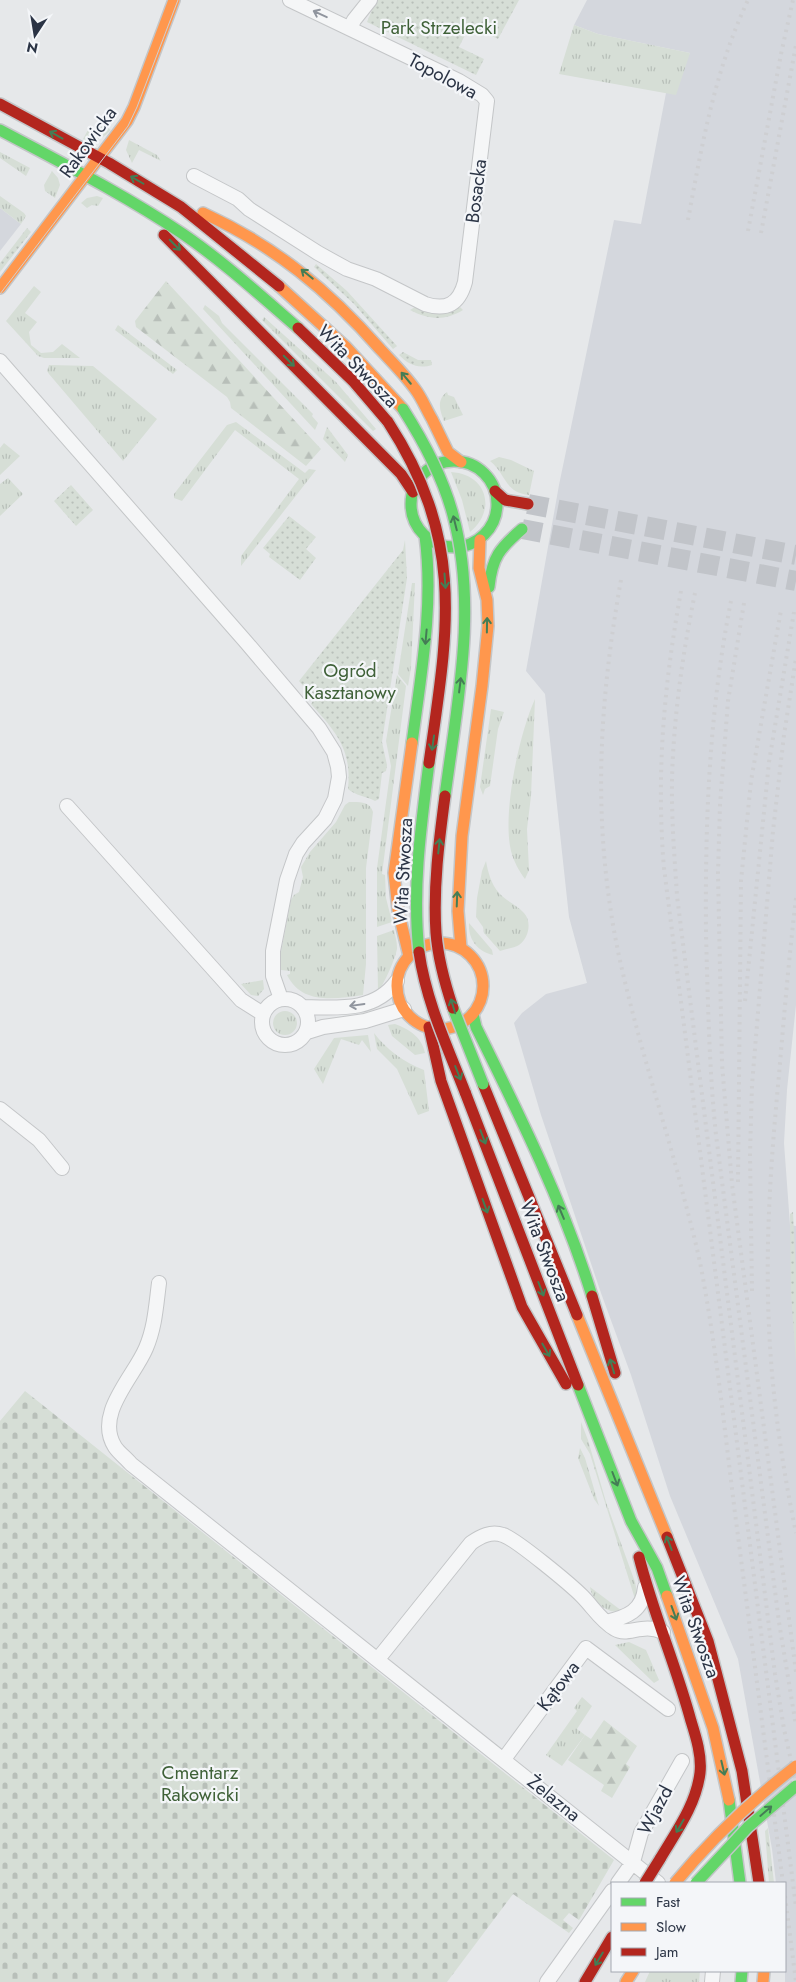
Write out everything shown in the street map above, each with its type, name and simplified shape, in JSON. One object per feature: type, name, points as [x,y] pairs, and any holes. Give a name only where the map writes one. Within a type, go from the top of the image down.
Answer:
[{"type":"main road","name":"Rakowicka","points":[[0,288],[122,129],[130,114],[174,0]]},
{"type":"main road","name":"Wita Stwosza","points":[[0,104],[99,158],[174,202],[254,265],[326,327],[378,378],[403,409],[426,447],[441,479],[454,519],[463,564],[465,599],[464,649],[436,874],[436,934],[444,975],[454,1010],[483,1084],[708,1640],[742,1771],[759,1882]]},
{"type":"main road","name":"Wita Stwosza","points":[[0,130],[127,199],[184,235],[242,280],[338,365],[366,394],[388,422],[412,460],[428,498],[436,527],[444,567],[446,609],[444,648],[417,873],[417,935],[424,978],[434,1011],[598,1436],[632,1521],[657,1568],[684,1642],[714,1728],[728,1791],[740,1882]]},
{"type":"main road","points":[[127,199],[390,462],[405,479],[412,492],[412,512],[416,526],[425,536],[436,544],[450,547],[468,545],[480,540],[489,530],[497,512],[494,491],[486,475],[476,466],[461,462],[447,460],[433,465],[421,476],[412,492]]},
{"type":"main road","points":[[174,202],[220,220],[255,239],[287,259],[316,282],[346,311],[414,388],[448,452],[461,462]]},
{"type":"main road","points":[[494,491],[505,500],[528,504]]},
{"type":"main road","points":[[461,948],[457,918],[458,878],[485,664],[487,602],[493,558],[522,529],[505,526],[489,530]]},
{"type":"main road","name":"Wita Stwosza","points":[[410,956],[398,910],[394,873],[426,639],[429,565],[425,536]]},
{"type":"main road","points":[[480,540],[478,558],[487,602]]},
{"type":"main road","points":[[434,943],[448,944],[461,948],[477,962],[482,973],[484,985],[482,997],[473,1014],[464,1022],[453,1027],[441,1029],[429,1027],[411,1017],[404,1009],[400,1000],[398,981],[404,963],[421,948],[434,943]]},
{"type":"main road","points":[[473,1014],[476,1027],[529,1134],[580,1258],[624,1405],[638,1464]]},
{"type":"main road","points":[[429,1027],[448,1104],[522,1308],[598,1436]]},
{"type":"main road","points":[[632,1521],[646,1583],[685,1696],[698,1748],[700,1765],[698,1782],[690,1807],[647,1882]]},
{"type":"main road","points":[[676,1882],[739,1812],[796,1766]]},
{"type":"main road","points":[[697,1882],[748,1827],[796,1786]]},
{"type":"main road","points":[[585,1982],[611,1939]]},
{"type":"street","name":"Topolowa","points":[[290,0],[459,82],[482,95],[487,101]]},
{"type":"street","points":[[350,28],[370,0]]},
{"type":"street","name":"Bosacka","points":[[194,176],[238,199],[249,209],[347,269],[376,279],[425,304],[439,307],[453,303],[461,293],[465,282],[487,101]]},
{"type":"street","points":[[0,361],[246,642],[319,728],[334,752],[339,777],[335,799],[325,819],[303,843],[296,854],[287,880],[273,951],[273,976],[281,999]]},
{"type":"street","points":[[68,806],[241,1000],[263,1014]]},
{"type":"street","points":[[303,1007],[334,1008],[367,1004],[386,995],[398,981]]},
{"type":"street","points":[[281,999],[293,1000],[303,1007],[308,1019],[307,1032],[304,1037],[288,1046],[276,1044],[266,1037],[263,1031],[262,1019],[270,1004],[281,999]]},
{"type":"street","points":[[307,1032],[323,1026],[366,1021],[404,1009]]},
{"type":"street","points":[[0,1109],[39,1140],[62,1168]]},
{"type":"street","name":"Żelazna","points":[[159,1283],[151,1336],[115,1402],[110,1417],[109,1429],[114,1446],[131,1464],[657,1882]]},
{"type":"street","points":[[378,1660],[471,1542],[481,1535],[491,1534],[504,1535],[519,1544],[581,1595],[606,1622],[620,1632],[650,1628],[662,1632]]},
{"type":"street","points":[[606,1622],[623,1618],[634,1611],[645,1597],[646,1583]]},
{"type":"street","name":"Kątowa","points":[[504,1759],[586,1648],[668,1709]]},
{"type":"street","name":"Wjazd","points":[[633,1862],[641,1833],[682,1761]]},
{"type":"street","points":[[619,1882],[633,1862]]},
{"type":"street","points":[[547,1982],[611,1892]]},
{"type":"shaded area","points":[[587,0],[796,0],[796,1005],[787,1090],[784,1143],[790,1225],[796,1226],[796,1982],[785,1982],[786,1882],[776,1882],[772,1849],[738,1659],[670,1496],[631,1375],[601,1293],[541,1115],[514,1023],[522,1013],[546,994],[587,983],[569,917],[545,694],[526,671],[559,485],[614,220],[641,224],[666,93],[690,53],[598,34],[574,25]]},
{"type":"shaded area","points":[[0,208],[21,224],[0,251]]},
{"type":"green space","name":"Park Strzelecki","points":[[376,0],[519,0],[498,39],[470,25],[459,47],[484,59],[476,75],[367,22]]},
{"type":"green space","points":[[574,25],[598,34],[690,53],[676,95],[559,74]]},
{"type":"green space","points":[[101,124],[111,130],[105,136],[92,141],[83,139],[88,130],[95,130]]},
{"type":"green space","points":[[129,140],[157,155],[161,161],[139,150],[132,163],[126,150]]},
{"type":"green space","points":[[0,152],[30,168],[26,176],[0,158]]},
{"type":"green space","points":[[52,171],[58,178],[60,185],[55,198],[45,191],[44,185]]},
{"type":"green space","points":[[0,196],[24,213],[26,216],[21,224],[0,208]]},
{"type":"green space","points":[[97,196],[103,198],[98,206],[92,205],[87,208],[81,203],[87,198]]},
{"type":"green space","points":[[27,228],[31,232],[0,272],[0,263]]},
{"type":"green space","points":[[316,264],[347,291],[397,346],[393,349],[354,304],[314,267]]},
{"type":"green space","points":[[166,281],[321,449],[306,466],[231,408],[227,397],[136,327],[135,321]]},
{"type":"green space","points":[[34,286],[41,292],[25,313],[37,322],[29,332],[31,345],[41,353],[53,352],[62,344],[80,358],[44,358],[38,356],[6,321]]},
{"type":"green space","points":[[205,305],[219,316],[222,323],[313,414],[312,416],[318,423],[315,430],[203,309]]},
{"type":"green space","points":[[415,307],[437,313],[447,312],[460,307],[463,310],[450,316],[437,318],[424,316],[410,310]]},
{"type":"green space","points":[[264,317],[336,382],[376,429],[373,431],[262,320]]},
{"type":"green space","points":[[118,325],[177,370],[173,374],[115,330]]},
{"type":"green space","points":[[403,352],[418,360],[431,360],[432,365],[422,367],[410,364],[399,355]]},
{"type":"green space","points":[[49,365],[93,366],[157,419],[123,461],[49,374],[47,371]]},
{"type":"green space","points":[[447,392],[448,395],[454,397],[463,415],[444,421],[440,410],[440,402]]},
{"type":"green space","points":[[236,422],[305,473],[309,469],[316,470],[241,566],[241,556],[299,479],[235,430],[182,501],[174,498],[174,494],[227,425]]},
{"type":"green space","points":[[327,427],[348,455],[345,462],[323,439]]},
{"type":"green space","points":[[4,443],[20,456],[0,475],[0,448]]},
{"type":"green space","points":[[499,457],[511,460],[534,471],[529,495],[510,487],[496,466],[490,461]]},
{"type":"green space","points":[[451,472],[463,474],[473,479],[480,486],[484,494],[483,514],[470,532],[462,500]]},
{"type":"green space","points":[[8,478],[23,494],[0,516],[0,484]]},
{"type":"green space","points":[[71,485],[93,510],[76,526],[54,501]]},
{"type":"green space","points":[[289,516],[316,537],[306,549],[316,558],[300,580],[269,557],[270,554],[263,548]]},
{"type":"green space","name":"Ogród Kasztanowy","points":[[405,540],[407,578],[382,742],[387,765],[386,771],[382,773],[379,799],[375,801],[348,789],[349,775],[345,752],[328,723],[311,704],[314,699],[299,681],[403,550]]},
{"type":"green space","points":[[412,583],[415,583],[411,668],[408,686],[398,674]]},
{"type":"green space","points":[[397,675],[406,686],[382,874],[385,875],[386,898],[392,922],[377,927],[377,868],[391,766],[386,741]]},
{"type":"green space","points":[[535,699],[531,796],[527,829],[529,870],[525,879],[511,851],[509,835],[510,796],[523,732]]},
{"type":"green space","points":[[491,709],[504,712],[498,729],[490,786],[485,789],[483,795],[480,787]]},
{"type":"green space","points":[[349,802],[367,804],[372,808],[373,812],[366,868],[366,964],[363,995],[320,998],[310,996],[293,985],[287,975],[290,974],[290,971],[281,970],[281,952],[291,900],[299,892],[303,877],[301,867],[310,852],[336,822],[345,805]]},
{"type":"green space","points":[[486,861],[490,878],[496,889],[524,913],[529,925],[527,934],[522,942],[517,946],[500,951],[484,933],[483,927],[476,917],[477,898],[482,871]]},
{"type":"green space","points":[[469,923],[492,950],[493,955],[482,951],[475,944],[470,934]]},
{"type":"green space","points":[[394,930],[397,950],[393,963],[378,991],[377,936]]},
{"type":"green space","points":[[263,980],[264,989],[258,996],[251,995],[241,984]]},
{"type":"green space","points":[[285,1011],[294,1014],[297,1023],[294,1032],[285,1035],[276,1032],[273,1023],[276,1014]]},
{"type":"green space","points":[[395,1024],[414,1034],[421,1042],[425,1053],[415,1055],[392,1036],[388,1025]]},
{"type":"green space","points":[[374,1033],[396,1055],[424,1070],[429,1111],[418,1115],[397,1069],[377,1049]]},
{"type":"green space","points":[[368,1035],[371,1052],[362,1040],[359,1045],[341,1039],[323,1084],[314,1069],[334,1038]]},
{"type":"green space","points":[[793,1212],[796,1276],[796,1362],[791,1294],[790,1214]]},
{"type":"green space","name":"Cmentarz Rakowicki","points":[[25,1391],[614,1860],[579,1920],[569,1913],[563,1920],[573,1928],[569,1933],[513,1894],[447,1982],[0,1982],[0,1421]]},
{"type":"green space","points":[[581,1422],[606,1502],[635,1582],[637,1592],[635,1599],[590,1454],[581,1439]]},
{"type":"green space","points":[[580,1448],[585,1458],[599,1506],[594,1499],[578,1458]]},
{"type":"green space","points":[[590,1587],[622,1611],[611,1611],[601,1606],[591,1592]]},
{"type":"green space","points":[[629,1642],[646,1650],[659,1680],[654,1683],[615,1645]]},
{"type":"green space","points":[[582,1697],[592,1706],[577,1729],[585,1735],[562,1766],[546,1755],[577,1711],[574,1708]]},
{"type":"green space","points":[[604,1720],[637,1746],[626,1764],[630,1767],[612,1798],[601,1791],[604,1785],[568,1760],[585,1735],[591,1739]]},
{"type":"green space","points":[[768,1828],[774,1882],[769,1882],[765,1831]]},
{"type":"green space","points":[[650,1972],[700,1972],[699,1982],[645,1982]]},
{"type":"tunnel","points":[[528,504],[796,555]]},
{"type":"tunnel","points":[[522,529],[796,581]]},
{"type":"tram line","points":[[0,294],[128,126],[178,0]]},
{"type":"railway","points":[[688,220],[704,135],[718,80],[748,0]]},
{"type":"railway","points":[[748,231],[793,0]]},
{"type":"railway","points":[[761,233],[796,45]]},
{"type":"railway","points":[[621,580],[607,675],[601,768],[602,815],[610,908],[625,983],[678,1174],[696,1243],[704,1284],[718,1372],[783,1882]]},
{"type":"railway","points":[[681,591],[670,661],[663,729],[661,798],[664,868],[796,1907]]},
{"type":"railway","points":[[695,593],[681,674],[673,755],[672,808],[677,896],[775,1674],[784,1729],[796,1783]]},
{"type":"railway","points":[[731,601],[713,725],[706,850],[706,935],[710,1060],[716,1135],[779,1622],[796,1726]]},
{"type":"railway","points":[[744,603],[728,701],[720,805],[718,873],[722,1064],[732,1184],[796,1672]]},
{"type":"railway","points":[[738,1182],[741,881],[751,781],[781,610]]},
{"type":"railway","points":[[745,1001],[769,762],[794,612]]},
{"type":"railway","points":[[752,1291],[750,1154],[752,1085],[773,831],[784,735],[796,658]]},
{"type":"railway","points":[[796,898],[774,1138],[768,1264],[770,1353],[775,1405],[786,1482],[796,1533]]},
{"type":"railway","points":[[786,1904],[796,1982]]},
{"type":"traffic: fast","points":[[0,130],[116,193],[183,234],[228,268],[298,328]]},
{"type":"traffic: fast","points":[[403,409],[425,447],[449,501],[460,550],[464,585],[463,656],[445,796]]},
{"type":"traffic: fast","points":[[454,461],[471,464],[485,473],[494,487],[497,504],[494,521],[485,535],[471,544],[454,547],[437,544],[423,535],[414,521],[411,504],[414,487],[423,473],[437,464],[454,461]]},
{"type":"traffic: fast","points":[[489,587],[492,568],[498,554],[522,529]]},
{"type":"traffic: fast","points":[[412,743],[427,614],[428,588],[425,536]]},
{"type":"traffic: fast","points":[[419,952],[416,905],[417,881],[420,834],[429,763]]},
{"type":"traffic: fast","points":[[453,1008],[483,1084]]},
{"type":"traffic: fast","points":[[473,1014],[476,1027],[554,1193],[592,1296]]},
{"type":"traffic: fast","points":[[578,1385],[631,1521],[657,1568],[667,1596]]},
{"type":"traffic: fast","points":[[697,1882],[748,1827],[796,1786]]},
{"type":"traffic: fast","points":[[729,1800],[740,1882]]},
{"type":"traffic: fast","points":[[741,1982],[742,1972]]},
{"type":"traffic: slow","points":[[0,288],[127,121],[174,0]]},
{"type":"traffic: slow","points":[[203,213],[254,240],[299,271],[320,289],[341,308],[403,374],[417,392],[432,419]]},
{"type":"traffic: slow","points":[[279,286],[346,347],[403,409]]},
{"type":"traffic: slow","points":[[432,419],[448,452],[461,462]]},
{"type":"traffic: slow","points":[[461,948],[458,911],[462,836],[488,626],[487,600],[479,568],[480,540]]},
{"type":"traffic: slow","points":[[409,956],[398,910],[394,873],[412,743]]},
{"type":"traffic: slow","points":[[440,943],[456,946],[464,950],[476,962],[480,970],[483,986],[480,1002],[476,1010],[464,1022],[456,1026],[440,1029],[424,1026],[416,1022],[404,1010],[400,1002],[397,986],[400,970],[404,962],[416,950],[424,946],[440,943]]},
{"type":"traffic: slow","points":[[577,1315],[667,1537]]},
{"type":"traffic: slow","points":[[667,1596],[713,1728],[729,1800]]},
{"type":"traffic: slow","points":[[676,1882],[732,1821],[796,1766]]},
{"type":"traffic: slow","points":[[626,1982],[632,1972]]},
{"type":"traffic: slow","points":[[763,1982],[764,1972]]},
{"type":"traffic: jam","points":[[0,104],[109,163],[181,207],[279,286]]},
{"type":"traffic: jam","points":[[164,235],[401,474],[413,492]]},
{"type":"traffic: jam","points":[[298,328],[353,381],[388,422]]},
{"type":"traffic: jam","points":[[388,422],[413,466],[430,507],[440,548],[445,588],[442,670],[429,763]]},
{"type":"traffic: jam","points":[[495,491],[505,500],[528,504]]},
{"type":"traffic: jam","points":[[445,796],[437,864],[435,916],[440,962],[453,1008]]},
{"type":"traffic: jam","points":[[419,952],[432,1006],[465,1092]]},
{"type":"traffic: jam","points":[[429,1027],[441,1081],[522,1307],[566,1384]]},
{"type":"traffic: jam","points":[[483,1084],[577,1315]]},
{"type":"traffic: jam","points":[[465,1092],[578,1385]]},
{"type":"traffic: jam","points":[[592,1296],[615,1373]]},
{"type":"traffic: jam","points":[[667,1537],[708,1641],[742,1771],[759,1882]]},
{"type":"traffic: jam","points":[[639,1557],[685,1700],[697,1740],[700,1760],[698,1785],[690,1807],[660,1859]]},
{"type":"traffic: jam","points":[[646,1882],[660,1859]]},
{"type":"traffic: jam","points":[[585,1982],[611,1939]]}]
